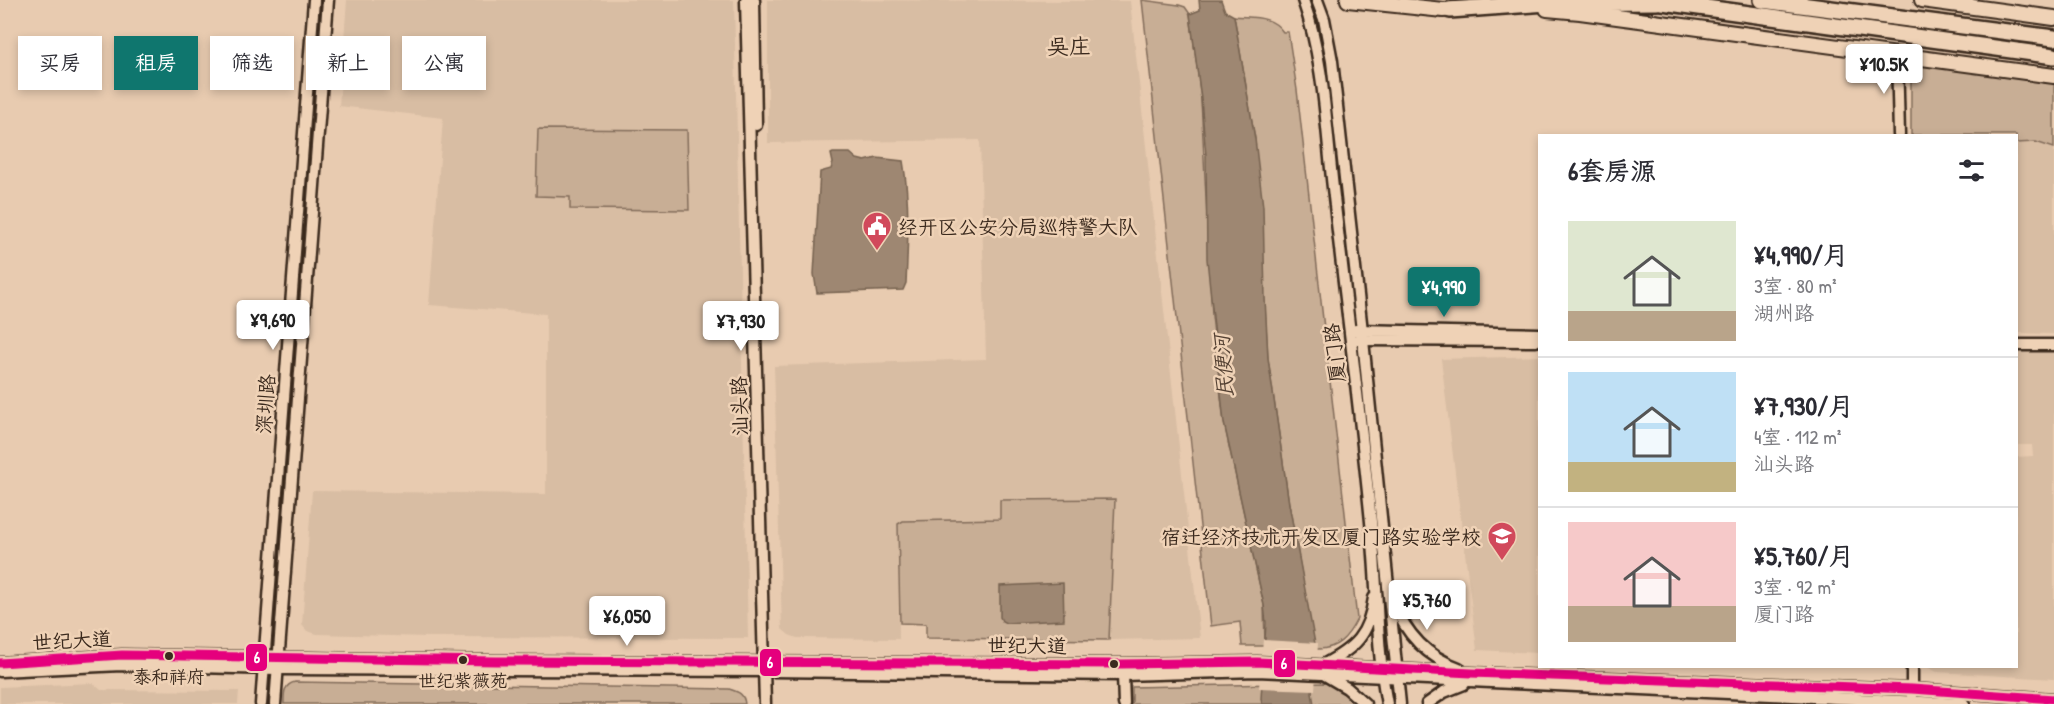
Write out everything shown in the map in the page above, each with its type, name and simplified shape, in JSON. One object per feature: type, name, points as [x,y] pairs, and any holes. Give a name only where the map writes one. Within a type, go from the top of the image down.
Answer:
[{"type":"highway","points":[[1648,0],[2054,57]]},
{"type":"highway","points":[[1762,0],[2054,38]]},
{"type":"highway","points":[[1781,0],[1798,5]]},
{"type":"highway","points":[[1450,9],[1547,3],[1667,3]]},
{"type":"highway","points":[[1990,30],[2026,28],[2054,31]]},
{"type":"main road","points":[[1348,0],[1450,9],[1518,7],[1580,12],[2054,76]]},
{"type":"main road","points":[[1923,0],[2054,18]]},
{"type":"street","name":"深圳路","points":[[261,704],[314,0]]},
{"type":"street","name":"深圳路","points":[[275,704],[328,0]]},
{"type":"street","name":"汕头路","points":[[746,0],[770,704]]},
{"type":"street","name":"汕头路","points":[[754,0],[767,666],[765,704]]},
{"type":"street","name":"厦门路","points":[[1303,0],[1311,22],[1318,57],[1377,577],[1387,704]]},
{"type":"street","name":"厦门路","points":[[1317,0],[1324,19],[1332,61],[1400,704]]},
{"type":"street","points":[[1897,54],[1899,134]]},
{"type":"street","points":[[1350,335],[1538,334]]},
{"type":"street","points":[[1362,335],[1538,341]]},
{"type":"street","points":[[2018,345],[2054,345]]},
{"type":"street","points":[[1365,704],[1347,688],[1319,669],[1344,654],[1369,624],[1377,577]]},
{"type":"street","points":[[1387,586],[1398,615],[1408,632],[1448,664],[1471,677]]},
{"type":"street","name":"世纪大道","points":[[0,663],[123,655],[278,664],[767,666],[1122,664],[1319,669],[1912,698],[2054,699]]},
{"type":"street","name":"世纪大道","points":[[0,671],[121,665],[263,663]]},
{"type":"street","name":"世纪大道","points":[[767,666],[1123,675],[1257,667]]},
{"type":"street","points":[[1912,668],[1912,698]]},
{"type":"street","points":[[1123,675],[1124,704]]},
{"type":"street","points":[[1427,704],[1471,677]]},
{"type":"street","name":"世纪大道","points":[[1912,698],[1964,704]]},
{"type":"shaded area","points":[[347,0],[734,0],[748,638],[429,637],[317,634],[307,631],[302,625],[312,491],[546,494],[546,314],[429,305],[443,118],[339,106],[340,90],[390,90],[390,36],[344,36]]},
{"type":"shaded area","points":[[768,0],[1130,1],[1200,638],[1109,640],[1114,499],[997,500],[1001,501],[1001,519],[903,521],[898,525],[899,639],[797,638],[782,629],[774,366],[986,359],[980,140],[768,143]]},
{"type":"shaded area","points":[[1142,0],[1179,5],[1185,7],[1190,14],[1201,99],[1212,316],[1224,423],[1264,605],[1265,646],[1242,646],[1240,622],[1211,626]]},
{"type":"shaded area","points":[[1234,16],[1267,20],[1283,32],[1288,32],[1297,90],[1357,619],[1341,641],[1323,649],[1316,649],[1313,637],[1289,504],[1268,358],[1255,139]]},
{"type":"shaded area","points":[[1923,59],[2054,83],[2054,148],[2036,142],[2018,143],[2018,134],[1911,134],[1911,67]]},
{"type":"shaded area","points":[[538,129],[687,130],[689,210],[570,209],[570,197],[536,196]]},
{"type":"shaded area","points":[[2036,142],[2054,148],[2054,334],[2018,333],[2018,143]]},
{"type":"shaded area","points":[[2018,351],[2054,351],[2054,679],[1937,672],[1929,668],[2018,668],[2018,457],[2033,456],[2032,445],[2018,445]]},
{"type":"shaded area","name":"宿迁经济技术开发区厦门路实验学校","points":[[1538,356],[1538,653],[1477,650],[1441,359]]},
{"type":"shaded area","points":[[1115,499],[1109,640],[926,638],[926,624],[900,623],[898,524],[903,521],[1000,519],[1000,500]]},
{"type":"shaded area","points":[[295,682],[729,689],[740,694],[745,704],[284,704],[286,688]]},
{"type":"shaded area","points":[[93,683],[101,690],[239,691],[238,704],[0,704],[0,687]]},
{"type":"shaded area","points":[[1329,683],[1359,704],[1132,704],[1132,687]]},
{"type":"water","name":"民便河","points":[[1199,0],[1221,0],[1225,11],[1234,16],[1255,139],[1263,207],[1268,358],[1289,504],[1316,649],[1312,693],[1314,704],[1262,704],[1261,699],[1266,623],[1264,605],[1224,423],[1207,259],[1206,156],[1190,14],[1200,10]]},
{"type":"water","points":[[850,153],[857,159],[865,161],[877,158],[903,161],[908,222],[906,283],[903,290],[817,293],[814,274],[820,172],[831,169],[833,163],[831,154]]},
{"type":"water","points":[[1063,583],[1064,620],[1006,623],[1002,621],[1000,586]]},
{"type":"pier","points":[[1263,640],[1318,643],[1315,690],[1259,688]]},
{"type":"transit line","name":"6","points":[[0,663],[122,655],[496,661],[1122,664],[1257,662],[1471,673],[1912,689],[2054,699]]},
{"type":"place","name":"经开区公安分局巡特警大队","points":[[877,252]]},
{"type":"place","name":"宿迁经济技术开发区厦门路实验学校","points":[[1502,562]]},
{"type":"place","name":"泰和祥府","points":[[169,656]]},
{"type":"place","name":"世纪紫薇苑","points":[[463,660]]},
{"type":"district","name":"吴庄","points":[[1069,46]]}]
